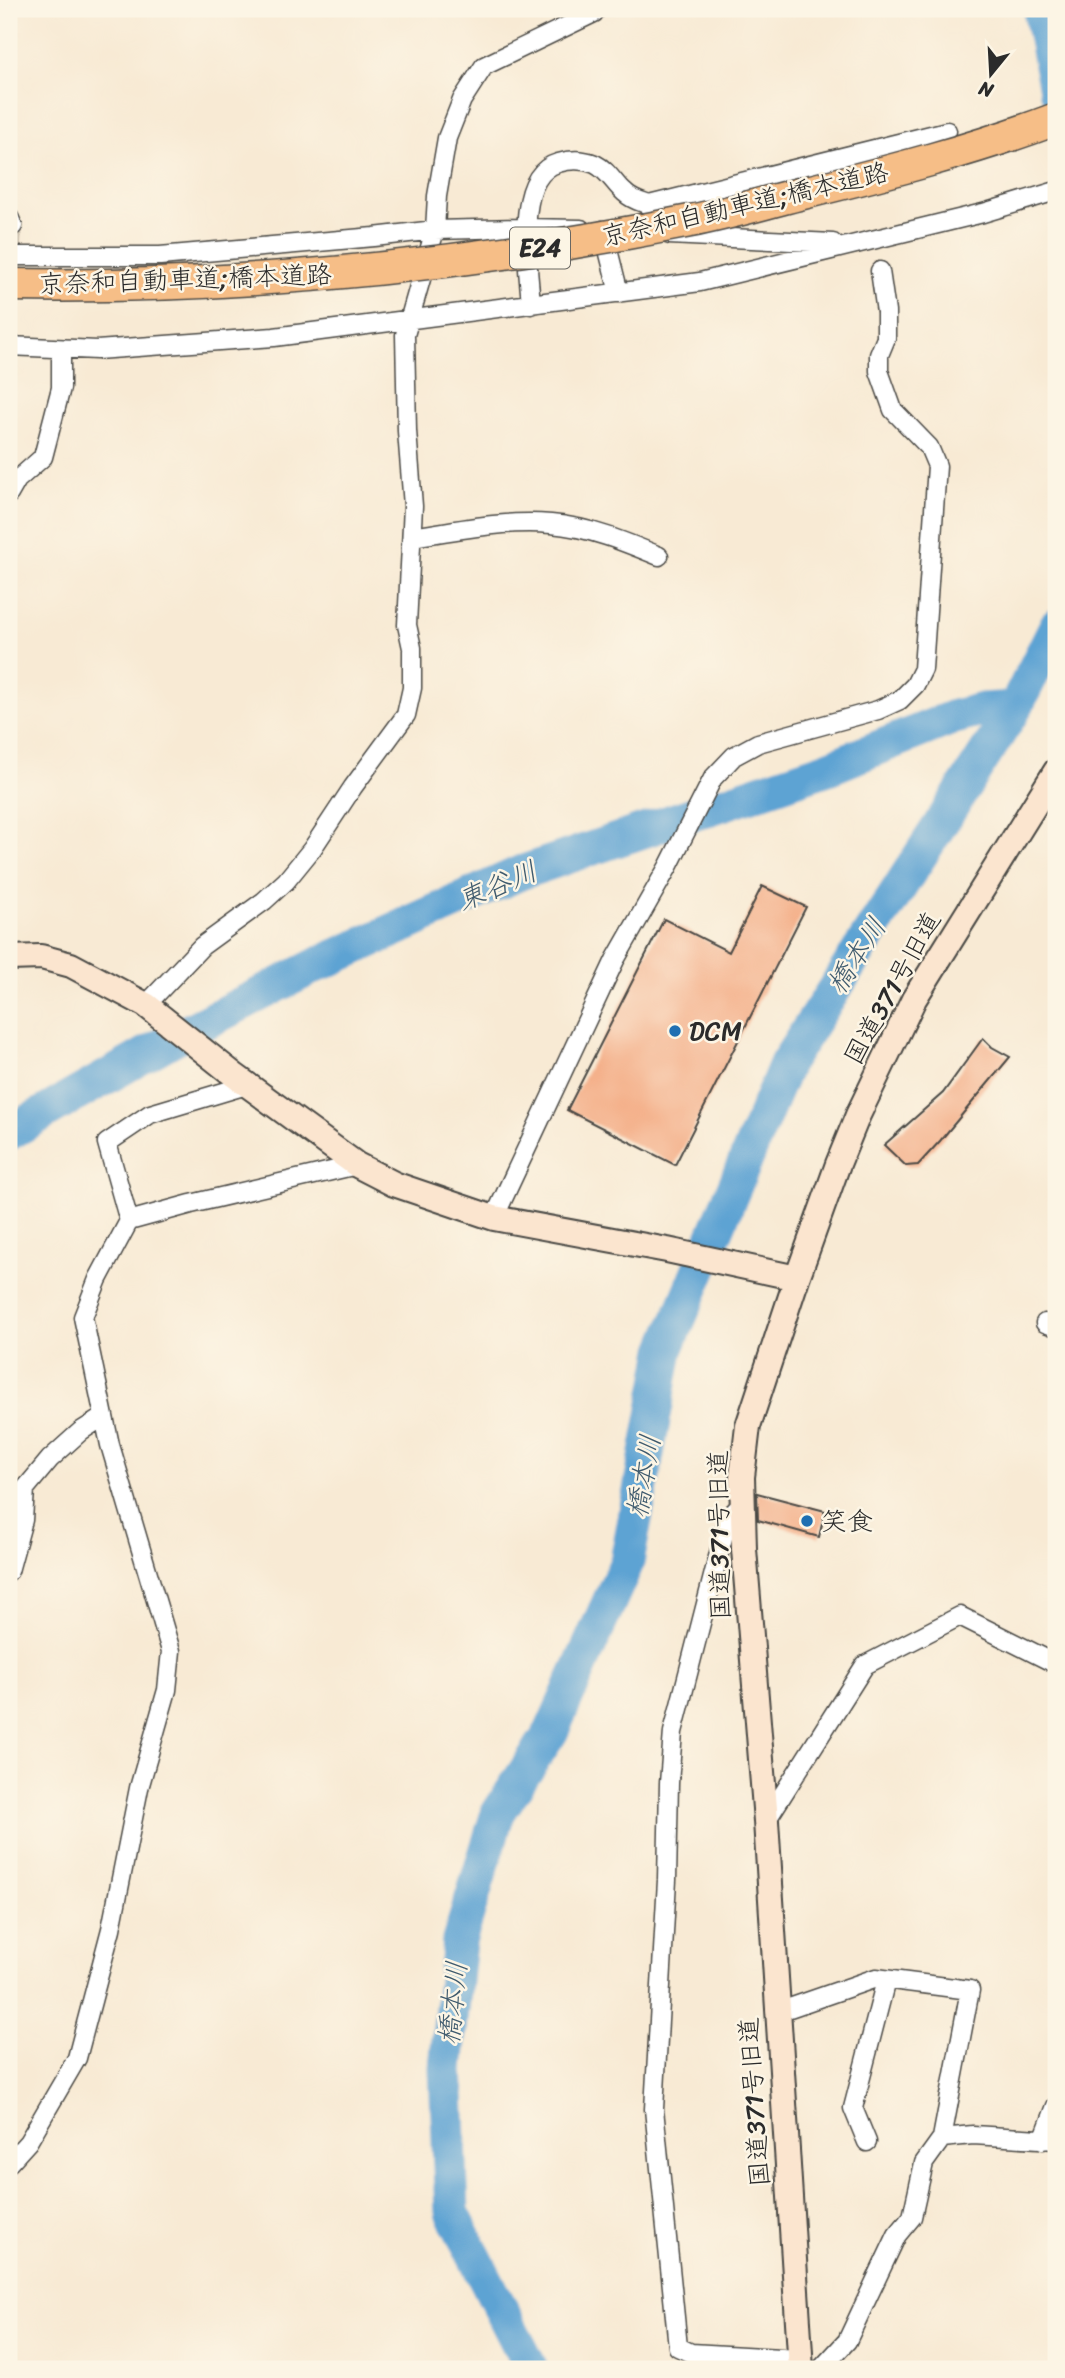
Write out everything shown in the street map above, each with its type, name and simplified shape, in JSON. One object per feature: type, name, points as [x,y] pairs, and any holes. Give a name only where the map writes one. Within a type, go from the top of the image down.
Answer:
[{"type":"highway","name":"京奈和自動車道;橋本道路","points":[[9,285],[214,282],[376,270],[514,253],[705,218],[874,176],[1056,119]]},
{"type":"street","points":[[154,1011],[202,946],[264,901],[286,881],[312,849],[406,715],[412,688],[412,648],[407,625],[413,506],[407,431],[405,335],[435,230],[437,195],[447,138],[462,100],[484,66],[594,13],[596,9]]},
{"type":"street","points":[[531,305],[527,228],[529,197],[540,173],[554,164],[583,160],[595,164],[606,171],[625,193],[649,205],[947,131]]},
{"type":"street","points":[[9,346],[97,350],[274,337],[700,282],[983,213],[1056,191]]},
{"type":"street","points":[[9,256],[160,256],[435,230],[527,228],[855,244]]},
{"type":"street","points":[[604,230],[619,293]]},
{"type":"street","points":[[494,1217],[615,960],[668,867],[713,778],[734,756],[758,743],[878,710],[900,700],[915,685],[923,669],[937,466],[929,447],[894,410],[879,371],[879,355],[886,338],[886,312],[880,271]]},
{"type":"street","points":[[9,494],[17,480],[43,457],[61,388],[61,349]]},
{"type":"street","points":[[412,537],[504,524],[552,524],[619,540],[659,556]]},
{"type":"street","name":"国道371号旧道","points":[[808,2366],[778,2012],[744,1549],[742,1477],[748,1426],[797,1278],[858,1115],[914,999],[1055,778]]},
{"type":"street","points":[[9,958],[41,957],[71,965],[154,1011],[240,1080],[357,1166],[394,1184],[494,1217],[797,1278]]},
{"type":"street","points":[[9,2162],[28,2141],[78,2058],[111,1929],[139,1787],[167,1690],[171,1651],[103,1417],[83,1317],[98,1279],[129,1221],[107,1143],[150,1114],[240,1080]]},
{"type":"street","points":[[129,1221],[357,1166]]},
{"type":"street","points":[[9,1571],[23,1520],[25,1489],[50,1459],[81,1431],[103,1417]]},
{"type":"street","points":[[743,1503],[728,1518],[673,1732],[654,2109],[678,2347],[691,2353],[808,2366],[847,2341],[897,2235],[912,2217],[924,2163],[942,2138],[970,1990],[876,1978],[778,2012]]},
{"type":"street","points":[[766,1821],[865,1665],[960,1616],[1056,1664]]},
{"type":"street","points":[[867,2142],[853,2108],[886,1980]]},
{"type":"street","points":[[942,2138],[973,2135],[1050,2140],[1056,2106]]},
{"type":"building","name":"DCM","points":[[762,886],[806,907],[675,1165],[567,1110],[664,919],[729,952]]},
{"type":"building","points":[[983,1038],[992,1047],[1010,1057],[918,1165],[906,1166],[884,1145],[943,1093]]},
{"type":"building","points":[[757,1493],[825,1511],[819,1537],[758,1520]]},
{"type":"waterway","name":"橋本川","points":[[1040,9],[1056,89]]},
{"type":"waterway","name":"橋本川","points":[[531,2369],[452,2212],[446,2068],[459,1941],[498,1813],[551,1732],[627,1562],[666,1350],[786,1064],[1015,708],[1056,626]]},
{"type":"waterway","name":"東谷川","points":[[9,1133],[173,1039],[317,965],[520,873],[828,768],[954,717],[982,710],[1015,708]]},
{"type":"tunnel","points":[[9,304],[13,226]]},
{"type":"place","name":"DCM","points":[[675,1031]]},
{"type":"place","name":"笑食","points":[[807,1521]]}]
